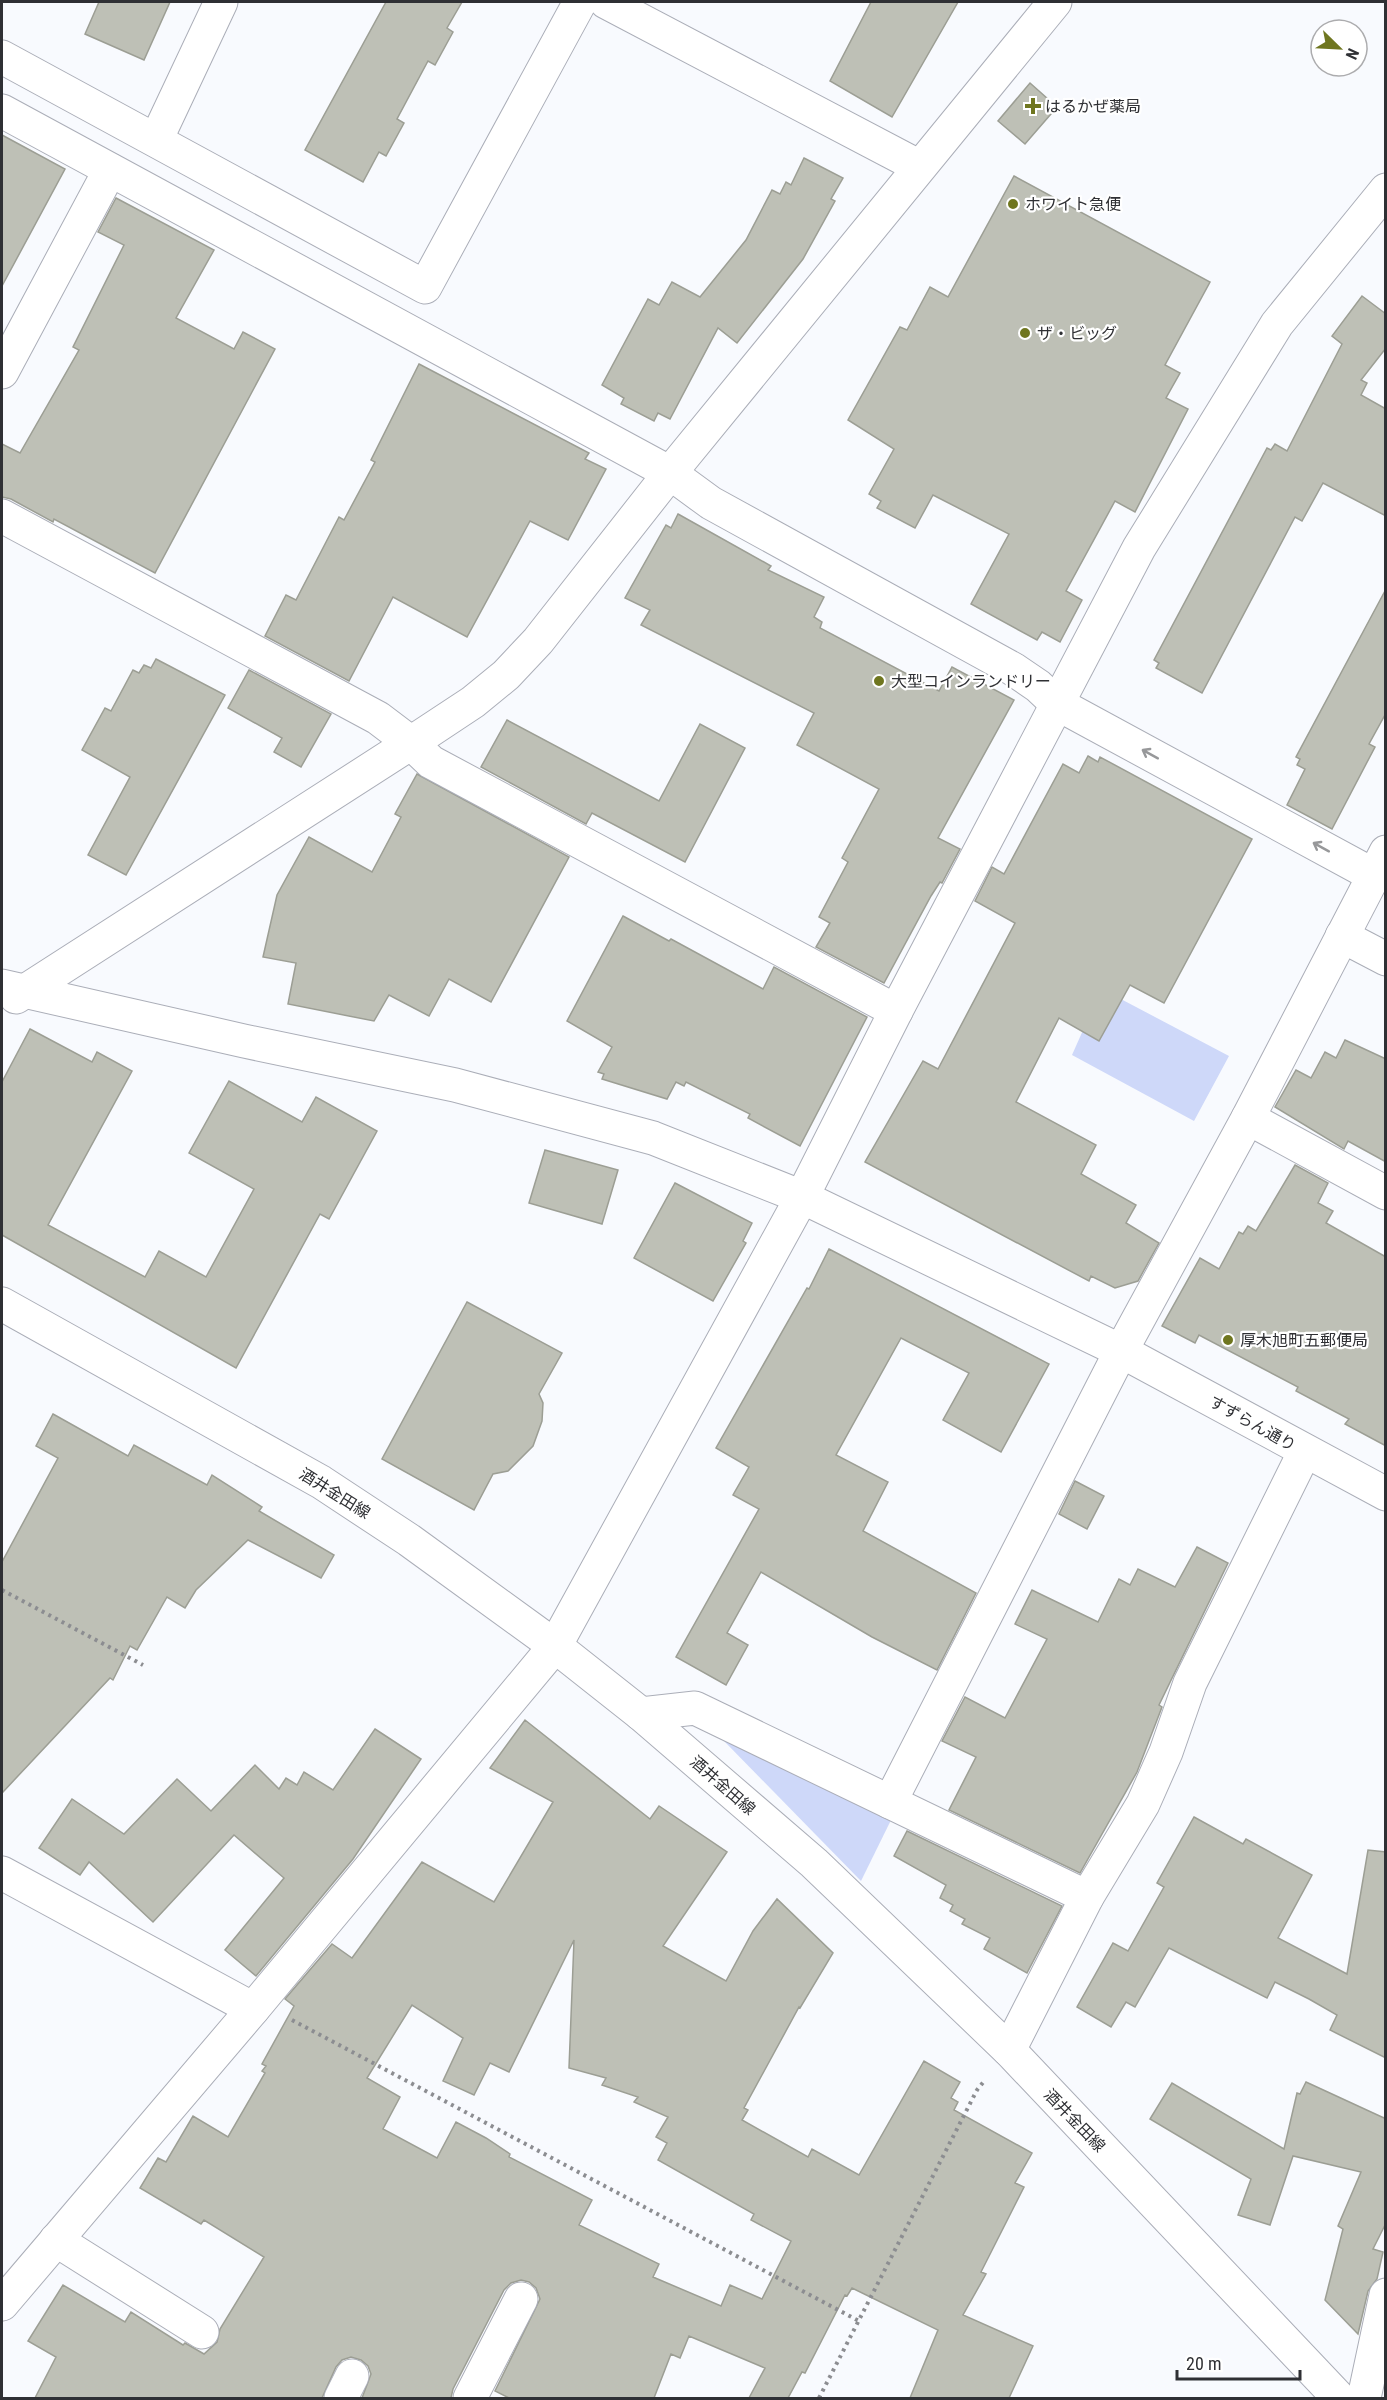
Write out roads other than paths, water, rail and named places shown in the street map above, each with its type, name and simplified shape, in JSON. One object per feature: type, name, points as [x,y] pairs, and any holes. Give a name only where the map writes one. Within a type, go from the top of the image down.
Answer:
[{"type":"street","points":[[156,140],[221,2]]},
{"type":"street","points":[[2,57],[425,287],[579,2]]},
{"type":"street","points":[[606,2],[918,166]]},
{"type":"street","points":[[10,994],[411,743],[473,702],[506,675],[538,641],[670,473],[918,166],[1055,2]]},
{"type":"street","points":[[2,111],[670,473],[711,503],[1013,669],[1038,686],[1056,704],[1379,864],[1248,1118],[1121,1351],[890,1802]]},
{"type":"street","points":[[2,372],[110,170]]},
{"type":"street","points":[[2,2304],[253,2009],[555,1646],[802,1197],[896,1011],[1140,548],[1277,324],[1386,190]]},
{"type":"street","points":[[2,516],[378,718],[411,743],[431,762],[896,1011]]},
{"type":"street","points":[[1342,936],[1386,960]]},
{"type":"street","name":"すずらん通り","points":[[10,994],[455,1085],[556,1110],[653,1138],[802,1197],[1121,1351],[1386,1494]]},
{"type":"street","points":[[1248,1118],[1386,1193]]},
{"type":"street","name":"酒井金田線","points":[[2,1304],[321,1482],[409,1540],[555,1646],[641,1714],[814,1863],[1009,2050],[1339,2398]]},
{"type":"street","points":[[1009,2050],[1087,1897],[1143,1804],[1166,1752],[1190,1683],[1305,1451]]},
{"type":"street","points":[[641,1714],[695,1708],[1087,1897]]},
{"type":"street","points":[[2,1873],[253,2009]]},
{"type":"street","points":[[56,2240],[202,2332]]},
{"type":"street","points":[[1364,2398],[1386,2295]]},
{"type":"street","points":[[470,2398],[521,2299]]},
{"type":"place","name":"はるかぜ薬局","points":[[1033,106]]},
{"type":"place","name":"ホワイト急便","points":[[1013,204]]},
{"type":"place","name":"ザ・ビッグ","points":[[1025,333]]},
{"type":"place","name":"大型コインランドリー","points":[[879,681]]},
{"type":"place","name":"厚木旭町五郵便局","points":[[1228,1340]]}]
